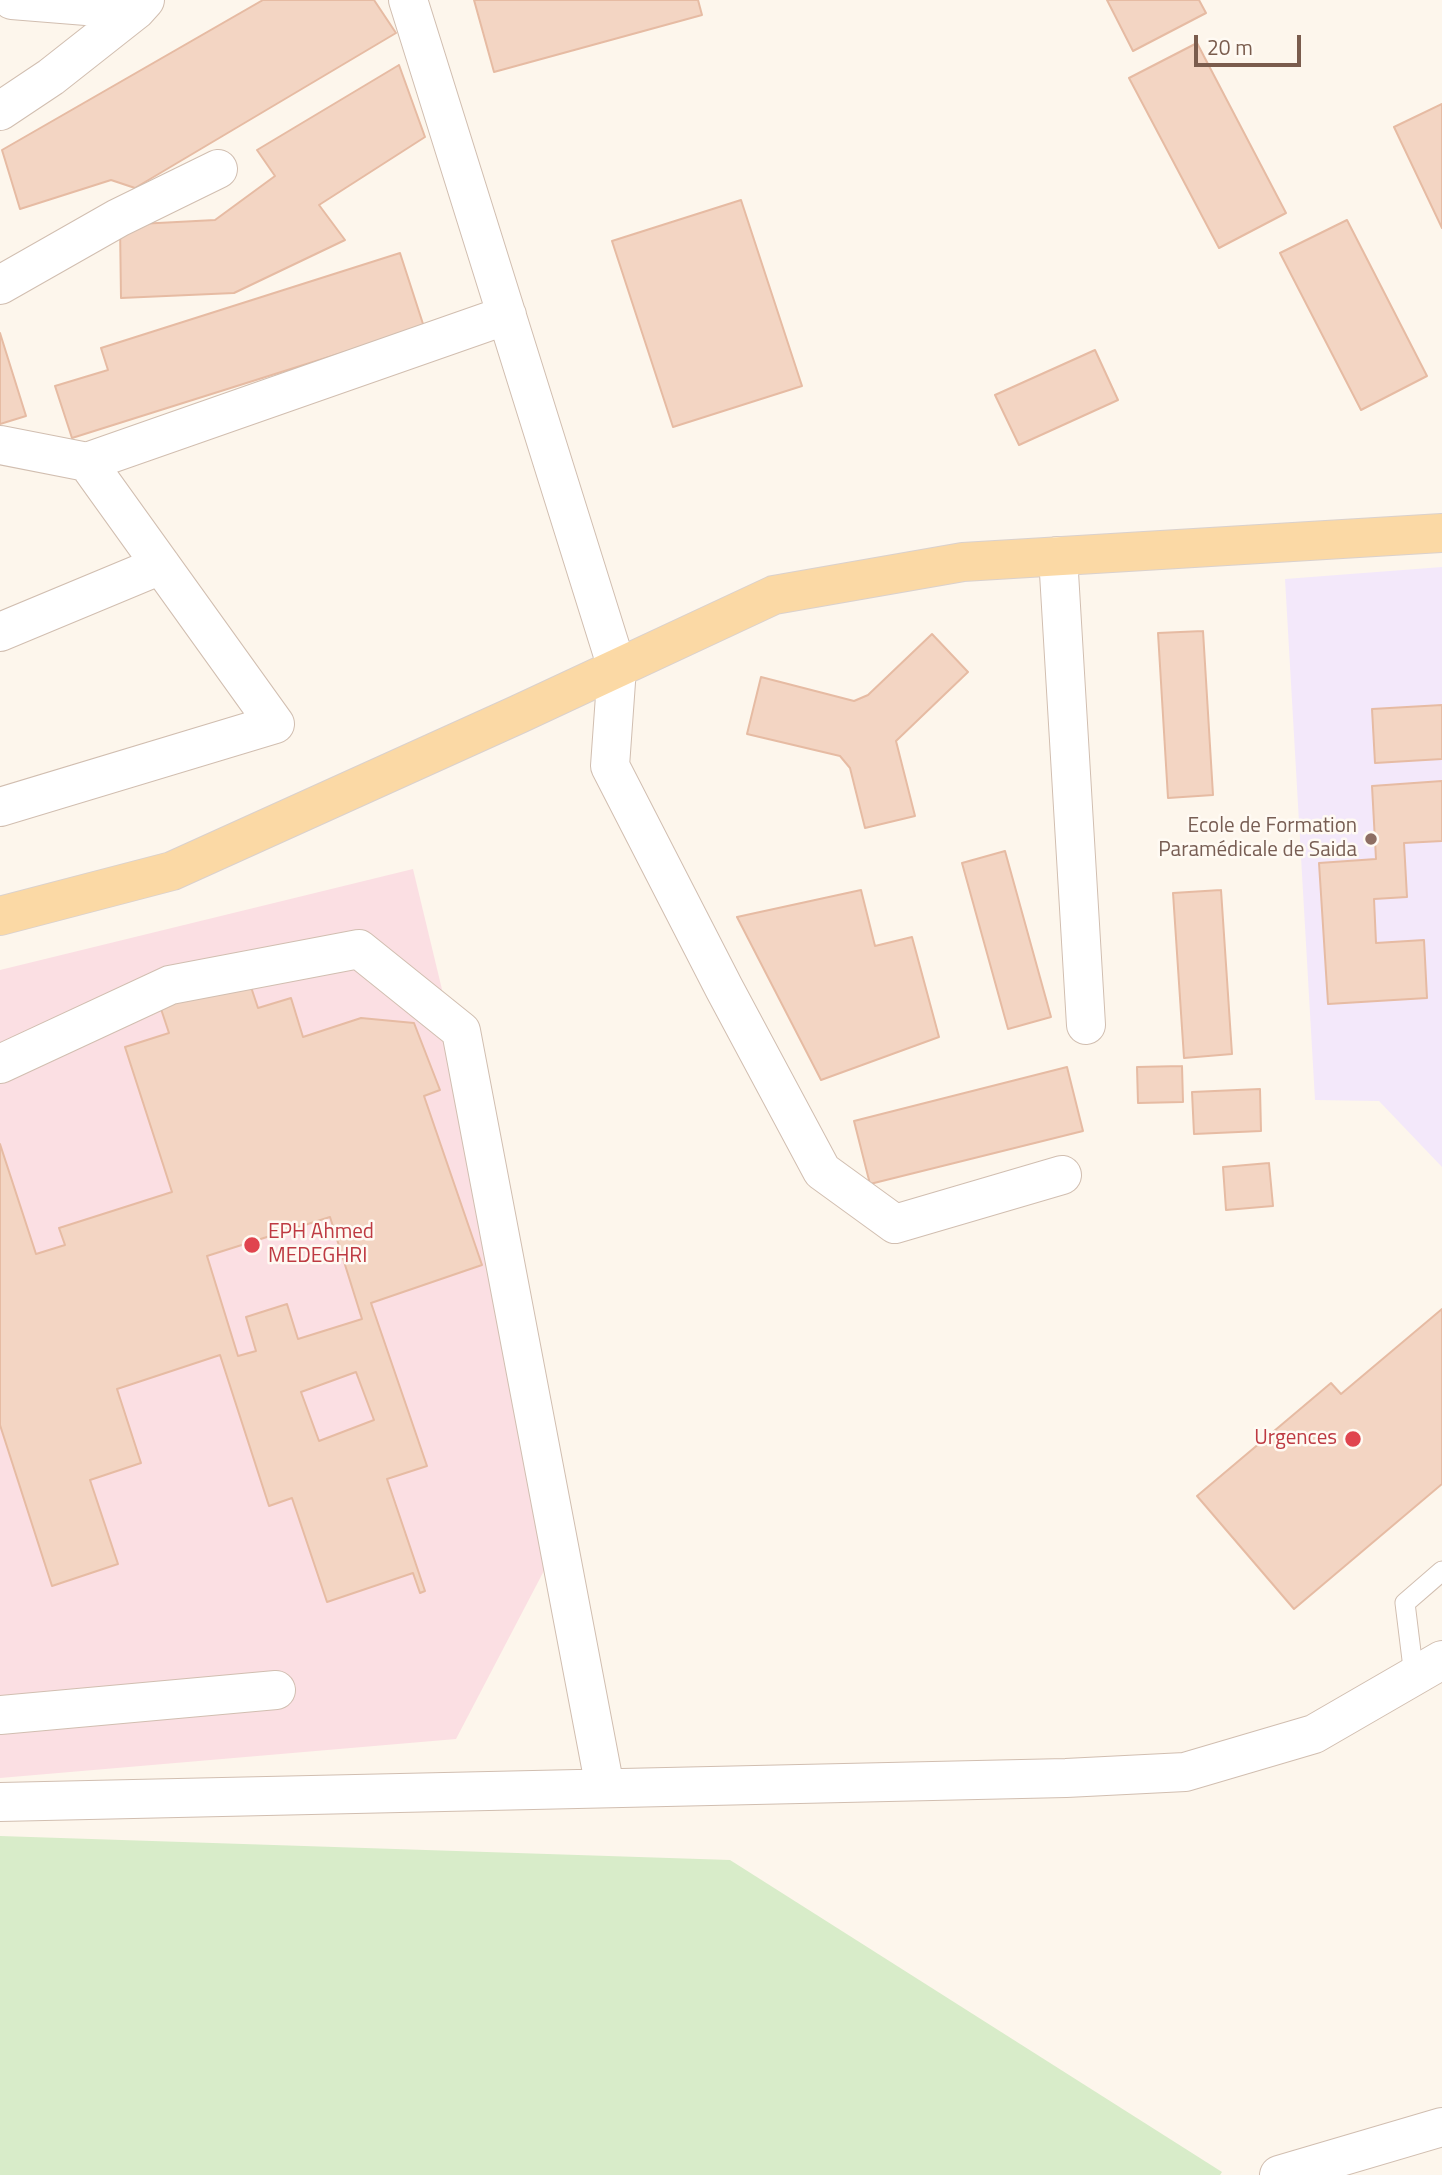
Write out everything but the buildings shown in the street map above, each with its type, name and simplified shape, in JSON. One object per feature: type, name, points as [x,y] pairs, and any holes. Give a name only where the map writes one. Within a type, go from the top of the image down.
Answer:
[{"type":"main road","points":[[0,916],[172,871],[774,595],[963,562],[1442,533]]},
{"type":"street","points":[[12,0],[140,5]]},
{"type":"street","points":[[408,0],[617,668],[610,765],[724,988],[822,1171],[895,1224],[1062,1175]]},
{"type":"street","points":[[0,111],[51,77],[140,5]]},
{"type":"street","points":[[0,285],[118,218],[218,169]]},
{"type":"street","points":[[0,445],[87,462],[507,315]]},
{"type":"street","points":[[0,807],[275,724],[87,462]]},
{"type":"street","points":[[1058,556],[1086,1025]]},
{"type":"street","points":[[0,632],[161,565]]},
{"type":"street","points":[[0,1064],[170,985],[359,949],[461,1031],[605,1788]]},
{"type":"street","points":[[0,1802],[1066,1778],[1185,1772],[1314,1734],[1428,1668]]},
{"type":"street","points":[[0,1716],[276,1690]]},
{"type":"street","points":[[1279,2175],[1442,2127]]},
{"type":"lane","points":[[1428,1668],[1405,1603],[1442,1571]]},
{"type":"shaded area","name":"Ecole de Formation Paramédicale de Saida","points":[[1442,567],[1442,1167],[1379,1101],[1315,1100],[1285,579]]},
{"type":"shaded area","name":"EPH Ahmed MEDEGHRI","points":[[413,869],[570,1521],[456,1739],[0,1778],[0,970]]},
{"type":"green space","points":[[0,1836],[730,1860],[1222,2172],[1220,2175],[0,2175]]},
{"type":"place","name":"Ecole de Formation Paramédicale de Saida","points":[[1371,839]]},
{"type":"place","name":"EPH Ahmed MEDEGHRI","points":[[252,1245]]},
{"type":"place","name":"Urgences","points":[[1353,1439]]}]
